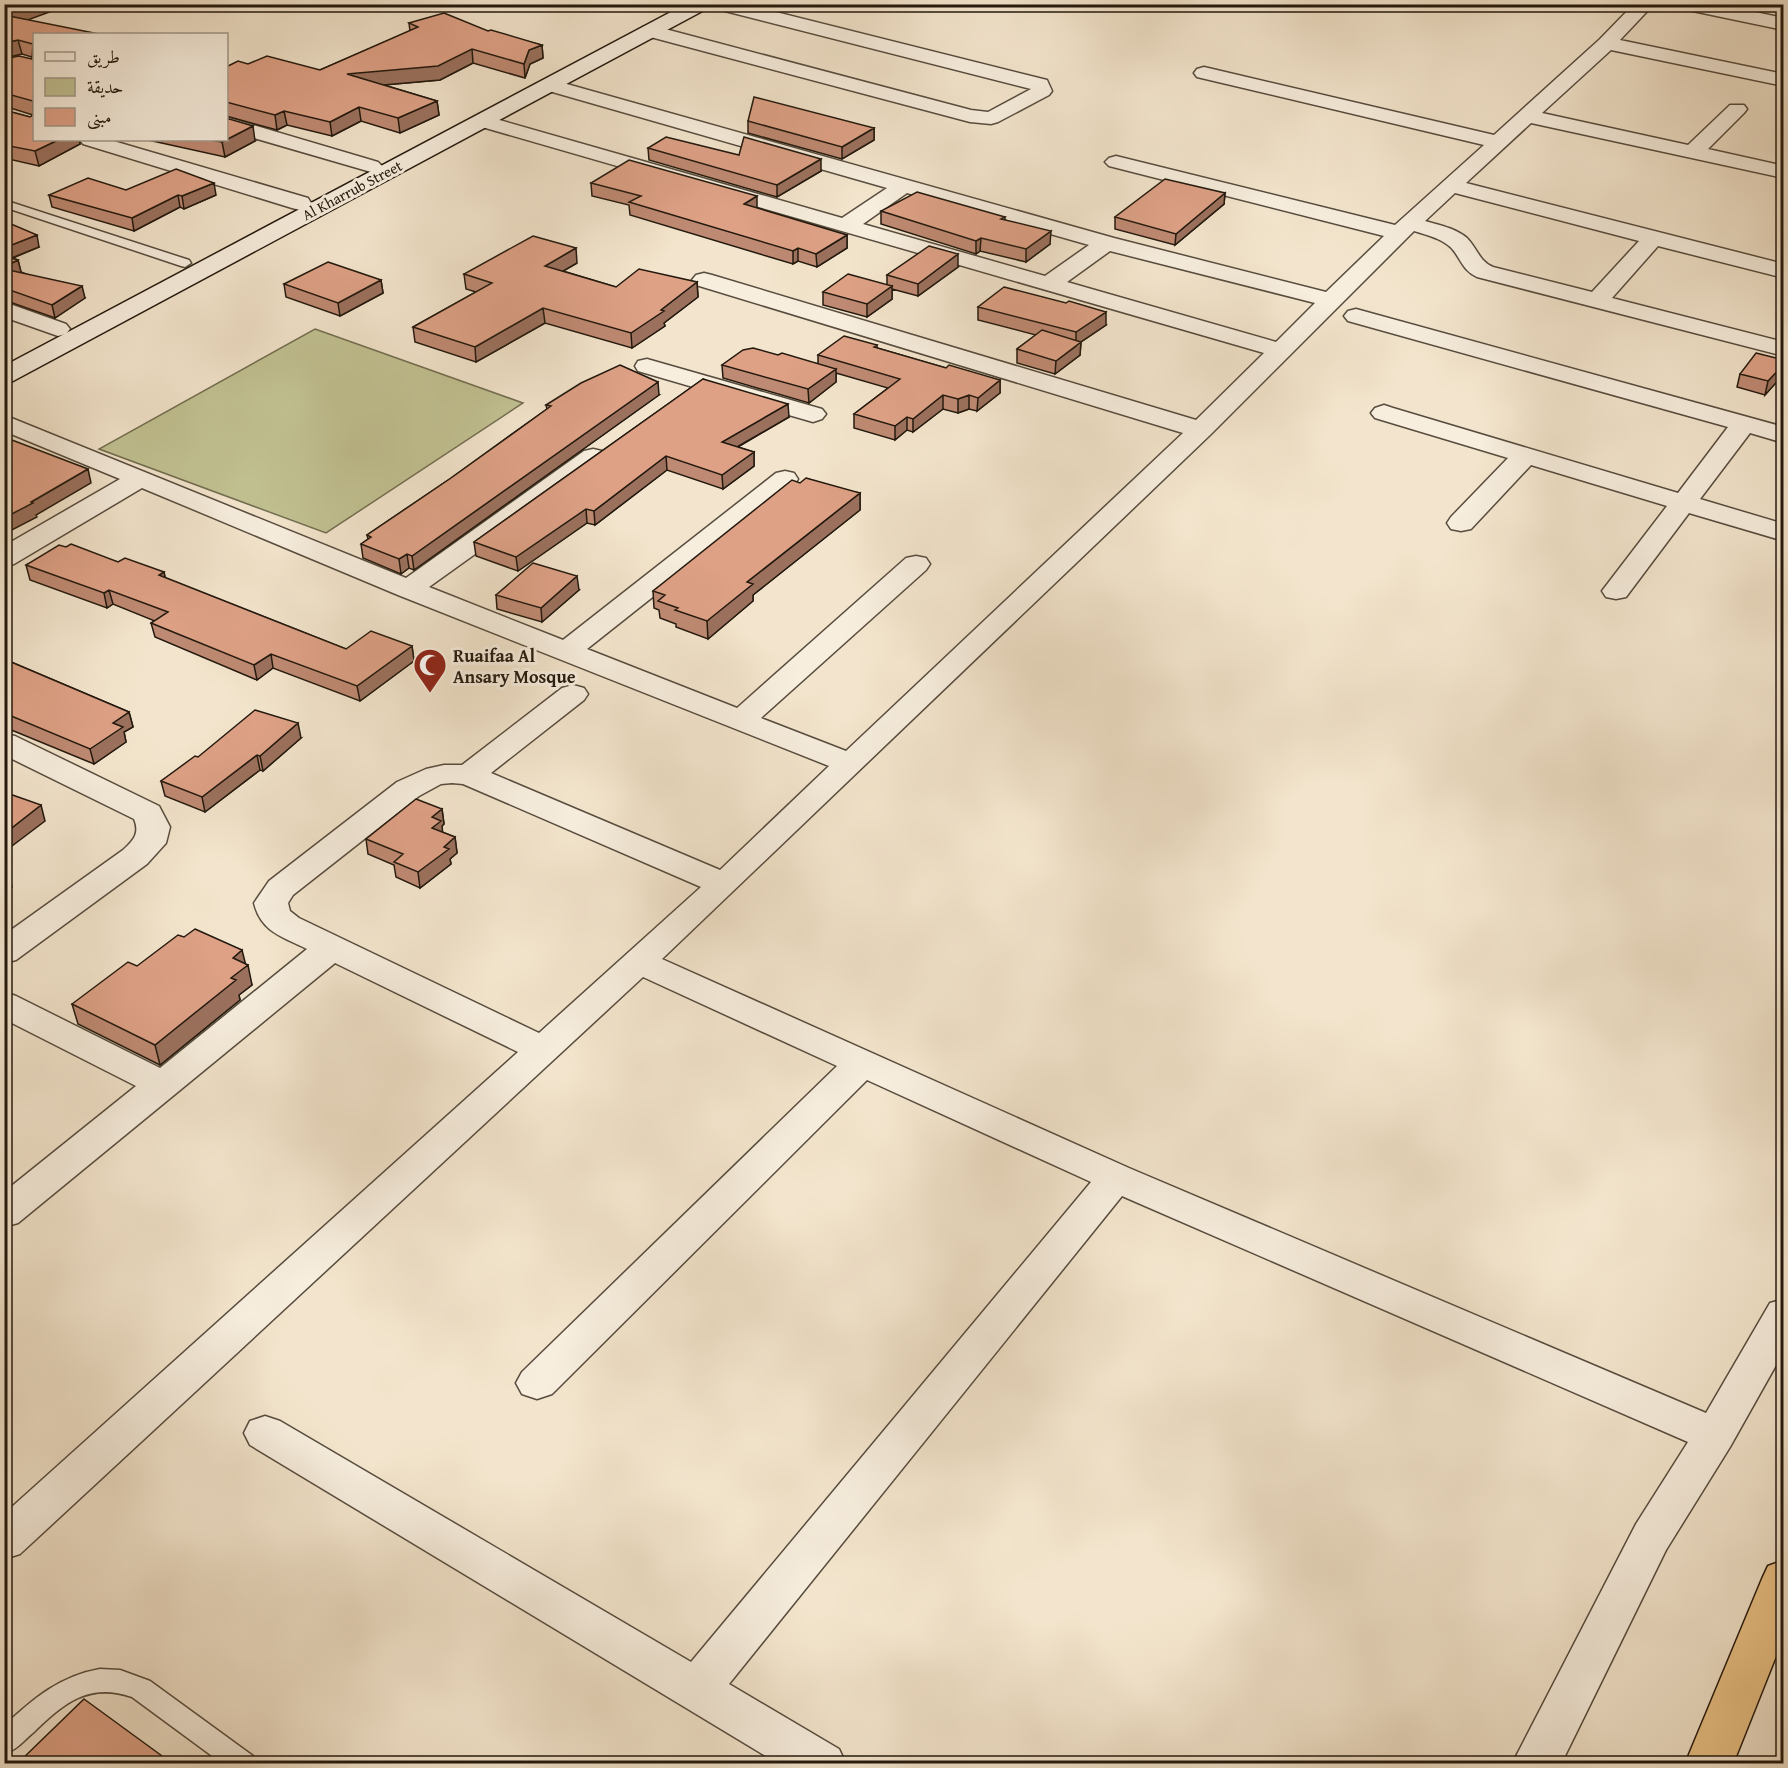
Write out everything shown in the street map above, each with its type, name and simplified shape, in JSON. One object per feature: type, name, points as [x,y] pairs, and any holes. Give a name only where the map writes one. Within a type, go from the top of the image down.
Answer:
[{"type":"highway","points":[[1709,1764],[1784,1579]]},
{"type":"street","name":"Al Kharrub Street","points":[[4,357],[680,4]]},
{"type":"street","name":"Al Kharrub Street","points":[[4,376],[701,4]]},
{"type":"street","points":[[650,31],[970,116],[991,118],[1042,91],[1040,84],[720,4]]},
{"type":"street","points":[[4,1541],[724,884],[1282,351],[1344,308],[1404,228],[1607,43],[1645,4]]},
{"type":"street","points":[[1688,4],[1784,24]]},
{"type":"street","points":[[1607,43],[1784,80]]},
{"type":"street","points":[[1204,74],[1499,142]]},
{"type":"street","points":[[549,85],[1344,308],[1784,435]]},
{"type":"street","points":[[1693,152],[1737,109]]},
{"type":"street","points":[[1527,116],[1784,171]]},
{"type":"street","points":[[482,121],[1282,351]]},
{"type":"street","points":[[228,124],[371,166]]},
{"type":"street","points":[[97,141],[300,203]]},
{"type":"street","points":[[1116,162],[1454,240],[1462,247],[1470,262],[1479,269],[1784,349]]},
{"type":"street","points":[[845,226],[905,185]]},
{"type":"street","points":[[1451,186],[1784,271]]},
{"type":"street","points":[[1597,301],[1653,238]]},
{"type":"street","points":[[1049,284],[1106,243]]},
{"type":"street","points":[[704,280],[1201,430]]},
{"type":"street","points":[[4,309],[58,329]]},
{"type":"street","points":[[646,366],[813,414]]},
{"type":"street","points":[[671,402],[700,381]]},
{"type":"street","points":[[1384,413],[1784,533]]},
{"type":"street","points":[[4,422],[408,589],[851,764]]},
{"type":"street","points":[[1616,591],[1744,424]]},
{"type":"street","points":[[408,589],[612,443]]},
{"type":"street","points":[[1461,523],[1525,456]]},
{"type":"street","points":[[567,651],[785,478]]},
{"type":"street","points":[[4,558],[139,479]]},
{"type":"street","points":[[741,720],[916,564]]},
{"type":"street","points":[[470,775],[573,694]]},
{"type":"street","points":[[4,743],[148,813],[154,827],[150,843],[135,857],[4,952]]},
{"type":"street","points":[[544,1050],[287,926],[274,916],[271,903],[281,888],[425,778],[447,773],[470,775],[724,884]]},
{"type":"street","points":[[4,1212],[331,948]]},
{"type":"street","points":[[639,962],[1116,1178],[1715,1435]]},
{"type":"street","points":[[4,1004],[162,1084]]},
{"type":"street","points":[[537,1383],[862,1063]]},
{"type":"street","points":[[698,1688],[1116,1178]]},
{"type":"street","points":[[1536,1764],[1651,1537],[1715,1435],[1784,1314]]},
{"type":"street","points":[[265,1433],[698,1688],[822,1764]]},
{"type":"lane","points":[[4,203],[185,263]]},
{"type":"lane","points":[[4,1743],[57,1695],[73,1686],[109,1679],[126,1682],[141,1689],[244,1764]]},
{"type":"green space","points":[[315,329],[523,403],[326,533],[99,449]]},
{"type":"building","points":[[4,4],[32,4],[4,14]]},
{"type":"building","points":[[444,13],[488,31],[542,45],[529,50],[524,64],[472,49],[438,66],[347,74],[437,101],[398,118],[359,107],[330,122],[284,111],[275,115],[228,103],[228,66],[238,61],[248,64],[267,56],[320,70],[418,27],[409,23]]},
{"type":"building","points":[[4,15],[94,33],[33,33],[33,44],[18,40],[4,43]]},
{"type":"building","points":[[33,44],[33,101],[4,93],[4,59],[19,56],[32,59]]},
{"type":"building","points":[[754,97],[874,128],[842,147],[748,121]]},
{"type":"building","points":[[4,110],[30,117],[33,115],[33,141],[56,141],[35,151],[4,145]]},
{"type":"building","points":[[228,119],[253,126],[228,139]]},
{"type":"building","points":[[666,137],[739,155],[744,137],[821,159],[777,185],[648,148]]},
{"type":"building","points":[[629,160],[757,196],[744,204],[847,235],[816,254],[798,248],[793,251],[629,202],[641,196],[591,183]]},
{"type":"building","points":[[176,169],[214,183],[182,196],[178,195],[132,218],[49,195],[88,178],[126,190]]},
{"type":"building","points":[[1165,179],[1225,193],[1176,234],[1115,217]]},
{"type":"building","points":[[917,192],[1005,217],[1001,219],[1051,231],[1026,249],[981,238],[976,241],[881,211]]},
{"type":"building","points":[[4,221],[37,235],[4,248]]},
{"type":"building","points":[[533,236],[576,248],[545,266],[616,287],[639,269],[697,282],[661,310],[664,311],[631,333],[543,308],[475,347],[413,327],[492,283],[464,274]]},
{"type":"building","points":[[929,246],[958,254],[918,284],[887,275]]},
{"type":"building","points":[[4,256],[18,260],[4,267]]},
{"type":"building","points":[[328,262],[381,280],[338,303],[284,284]]},
{"type":"building","points":[[4,269],[82,286],[52,305],[4,288]]},
{"type":"building","points":[[848,274],[892,286],[867,304],[823,292]]},
{"type":"building","points":[[1004,287],[1066,303],[1069,301],[1106,312],[1076,332],[978,307]]},
{"type":"building","points":[[1042,330],[1081,342],[1056,361],[1017,349]]},
{"type":"building","points":[[844,336],[946,368],[949,365],[1000,380],[978,398],[969,395],[958,399],[943,395],[913,419],[907,417],[895,426],[854,414],[900,379],[818,355]]},
{"type":"building","points":[[753,348],[778,355],[782,353],[836,369],[808,389],[722,365],[743,350]]},
{"type":"building","points":[[1756,353],[1784,360],[1784,364],[1768,381],[1740,374]]},
{"type":"building","points":[[620,365],[658,382],[412,556],[407,554],[399,559],[361,544],[371,537],[367,535],[551,406],[546,405],[581,383]]},
{"type":"building","points":[[703,379],[788,404],[722,442],[754,452],[722,475],[666,456],[594,511],[586,509],[516,557],[474,542]]},
{"type":"building","points":[[4,437],[88,469],[4,518]]},
{"type":"building","points":[[806,478],[860,493],[747,582],[753,584],[707,621],[675,610],[678,608],[658,601],[665,595],[653,591],[792,480],[800,483]]},
{"type":"building","points":[[71,544],[118,562],[125,558],[164,572],[159,575],[346,649],[371,631],[412,646],[357,686],[271,654],[254,665],[151,623],[168,612],[109,590],[104,593],[26,565],[59,545],[66,547]]},
{"type":"building","points":[[533,563],[577,576],[541,608],[496,595]]},
{"type":"building","points":[[4,659],[129,712],[113,723],[123,727],[90,749],[4,713]]},
{"type":"building","points":[[255,710],[298,723],[260,756],[257,755],[202,797],[161,781],[195,756],[198,757]]},
{"type":"building","points":[[4,792],[41,805],[4,834]]},
{"type":"building","points":[[416,799],[442,809],[432,817],[441,821],[432,828],[455,837],[444,847],[449,849],[418,872],[394,862],[403,854],[366,839]]},
{"type":"building","points":[[195,929],[242,950],[233,958],[248,965],[231,978],[236,980],[155,1045],[72,1004],[128,962],[137,966],[178,935],[184,937]]},
{"type":"building","points":[[84,1699],[173,1764],[17,1764]]},
{"type":"place","name":"Ruaifaa Al Ansary Mosque","points":[[430,694]]}]
